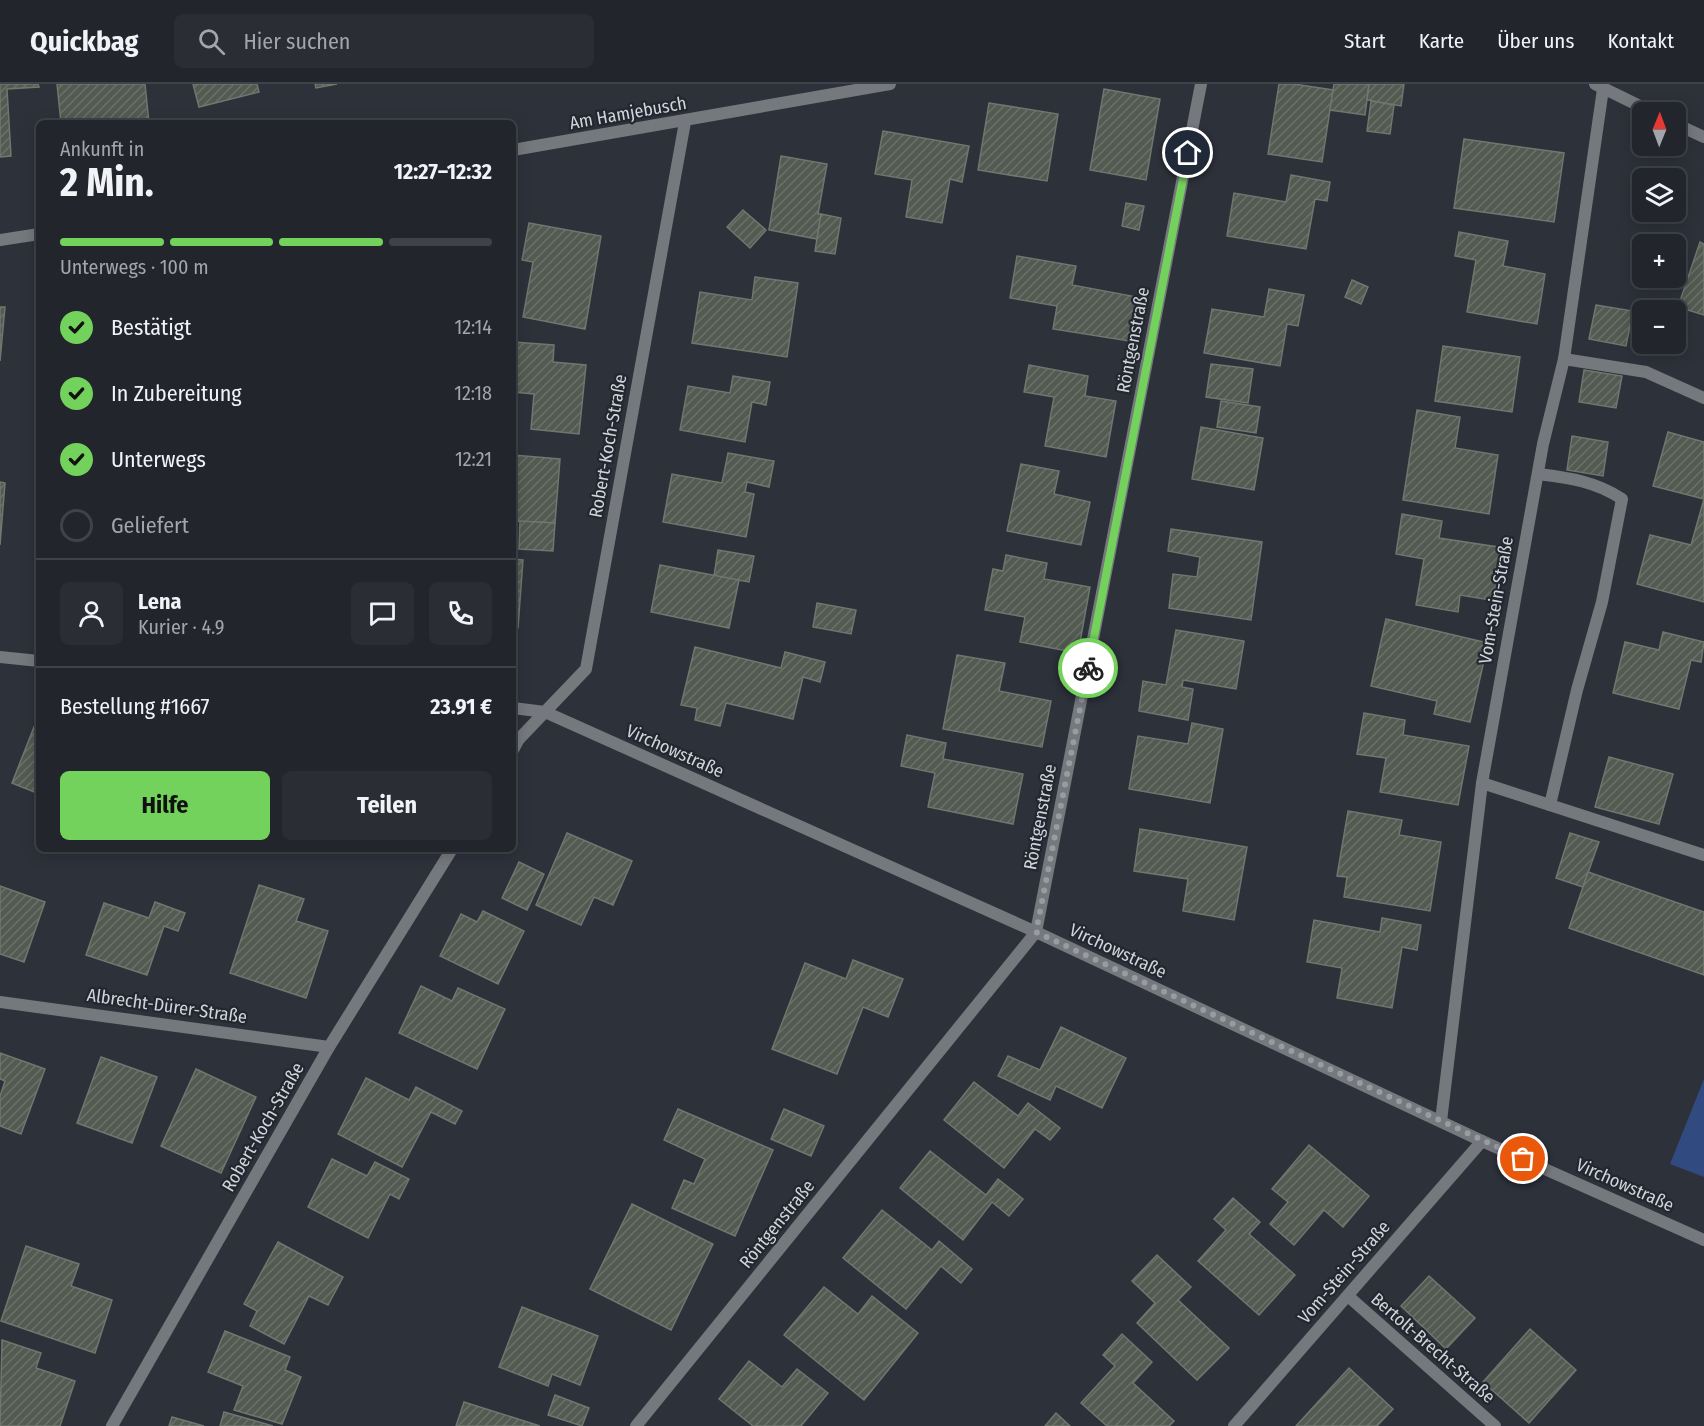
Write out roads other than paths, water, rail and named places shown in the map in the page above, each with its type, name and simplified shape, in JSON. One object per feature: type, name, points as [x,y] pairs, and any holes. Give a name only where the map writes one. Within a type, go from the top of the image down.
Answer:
[{"type":"street","name":"Am Hamjebusch","points":[[516,150],[685,122],[890,84]]},
{"type":"street","name":"Röntgenstraße","points":[[636,1426],[1036,932],[1201,84]]},
{"type":"street","points":[[1599,87],[1632,103]]},
{"type":"street","name":"Vom-Stein-Straße","points":[[1440,1121],[1482,783],[1538,474],[1564,359],[1599,87]]},
{"type":"street","name":"Robert-Koch-Straße","points":[[516,744],[586,669],[685,122]]},
{"type":"street","points":[[1686,129],[1704,137]]},
{"type":"street","points":[[0,240],[36,234]]},
{"type":"street","points":[[1564,359],[1646,372],[1704,398]]},
{"type":"street","points":[[1538,474],[1569,478],[1603,487],[1622,499],[1602,602],[1577,690],[1550,805]]},
{"type":"street","points":[[0,657],[36,661]]},
{"type":"street","name":"Virchowstraße","points":[[516,708],[545,712],[1036,932],[1482,1141],[1704,1240]]},
{"type":"street","points":[[1482,783],[1704,855]]},
{"type":"street","name":"Robert-Koch-Straße","points":[[112,1426],[329,1047],[450,852]]},
{"type":"street","name":"Albrecht-Dürer-Straße","points":[[0,1002],[329,1047]]},
{"type":"street","name":"Vom-Stein-Straße","points":[[1234,1426],[1482,1141]]},
{"type":"street","name":"Bertolt-Brecht-Straße","points":[[1348,1296],[1495,1426]]}]
